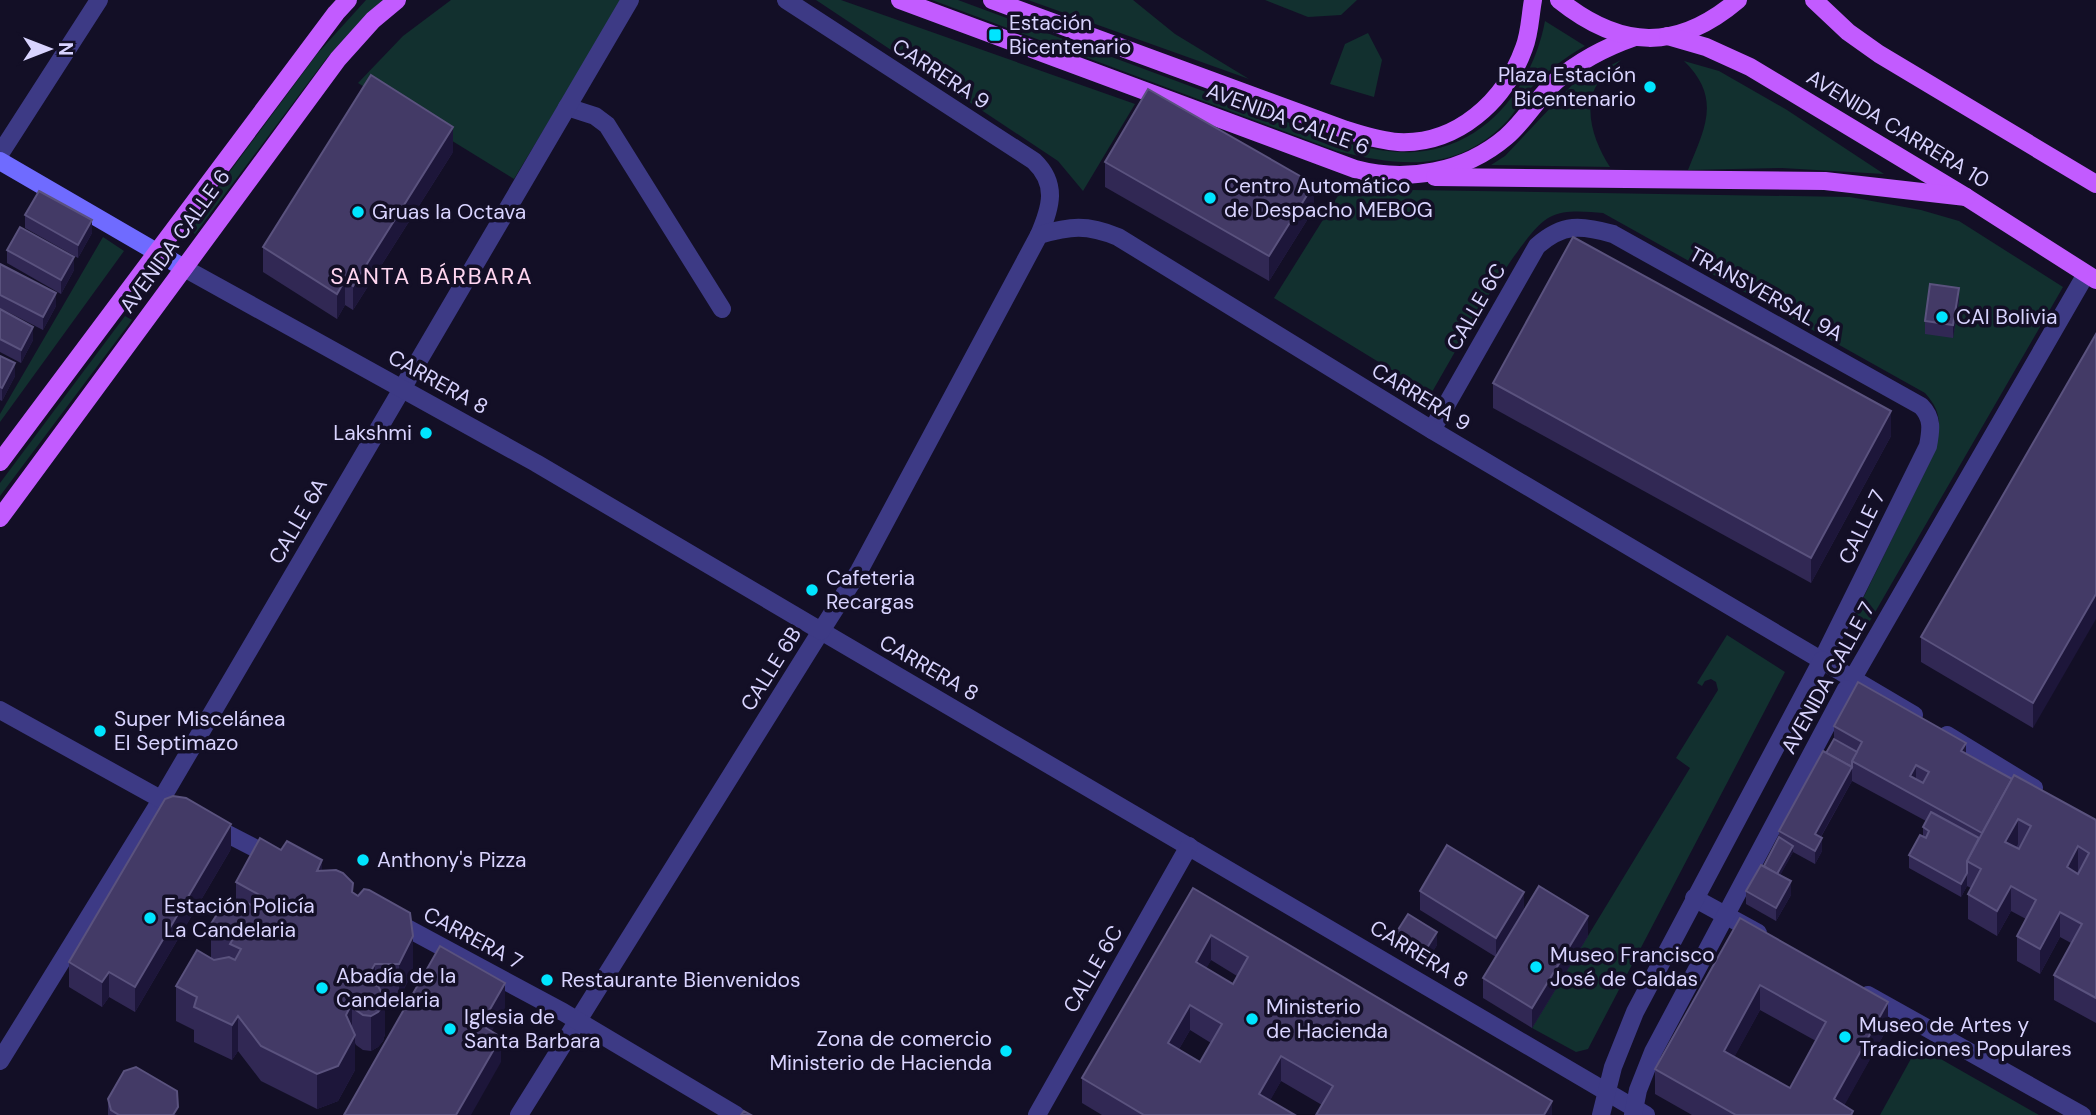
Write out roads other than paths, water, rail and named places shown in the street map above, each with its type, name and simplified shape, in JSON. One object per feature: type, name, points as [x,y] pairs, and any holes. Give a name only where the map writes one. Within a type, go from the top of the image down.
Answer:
[{"type":"main road","name":"AVENIDA CALLE 6","points":[[0,462],[348,0]]},
{"type":"main road","name":"AVENIDA CALLE 6","points":[[0,519],[338,59],[373,20],[397,0]]},
{"type":"main road","name":"AVENIDA CALLE 6","points":[[900,0],[1355,169],[1373,174],[1410,177],[1455,166],[1487,151],[1507,137],[1553,84],[1567,72],[1595,54],[1634,37]]},
{"type":"main road","name":"AVENIDA CALLE 6","points":[[992,0],[1346,130],[1381,141],[1419,142],[1445,135],[1471,121],[1495,99],[1513,73],[1525,47],[1533,0]]},
{"type":"main road","points":[[1559,0],[1594,25],[1634,37],[1668,36],[1692,29],[1717,18],[1738,0]]},
{"type":"main road","points":[[1814,0],[1848,32],[1879,54],[2096,184]]},
{"type":"main road","name":"AVENIDA CARRERA 10","points":[[1668,36],[1706,47],[1750,67],[2091,276]]},
{"type":"main road","points":[[0,161],[184,268]]},
{"type":"main road","points":[[1410,177],[1825,181],[1966,197]]},
{"type":"street","points":[[0,154],[99,0]]},
{"type":"street","name":"CALLE 6A","points":[[0,1061],[161,800],[630,0]]},
{"type":"street","name":"CARRERA 9","points":[[786,0],[1034,161],[1044,171],[1049,183],[1050,202],[1039,234]]},
{"type":"street","points":[[567,107],[595,116],[607,125],[722,309]]},
{"type":"street","name":"CARRERA 9","points":[[1039,234],[1080,226],[1098,229],[1118,237],[1432,430],[1822,660],[1849,683],[2050,798]]},
{"type":"street","name":"TRANSVERSAL 9A","points":[[1578,227],[1613,234],[1920,406],[1927,413]]},
{"type":"street","name":"CALLE 6C","points":[[1432,430],[1537,246],[1562,229],[1578,227]]},
{"type":"street","name":"CALLE 6B","points":[[519,1115],[859,571],[1039,234]]},
{"type":"street","name":"CARRERA 8","points":[[184,268],[547,469],[1638,1112]]},
{"type":"street","name":"AVENIDA CALLE 7","points":[[1638,1112],[1638,1090],[1653,1052],[1849,683],[2091,276]]},
{"type":"street","name":"CALLE 7","points":[[1822,660],[1928,446],[1931,423],[1927,413]]},
{"type":"street","name":"AVENIDA CALLE 7","points":[[1601,1115],[1606,1091],[1635,1012],[1822,660]]},
{"type":"street","points":[[0,710],[161,800],[295,869]]},
{"type":"street","name":"CALLE 6C","points":[[1037,1115],[1189,846]]},
{"type":"street","points":[[1694,898],[1768,939]]},
{"type":"street","name":"CARRERA 7","points":[[376,912],[577,1020],[736,1115]]},
{"type":"street","points":[[1853,986],[2082,1115]]},
{"type":"place","name":"Estación Bicentenario","points":[[995,35]]},
{"type":"place","name":"Plaza Estación Bicentenario","points":[[1650,87]]},
{"type":"place","name":"Centro Automático de Despacho MEBOG","points":[[1210,198]]},
{"type":"place","name":"Gruas la Octava","points":[[358,212]]},
{"type":"place","name":"CAI Bolivia","points":[[1942,317]]},
{"type":"place","name":"Lakshmi","points":[[426,433]]},
{"type":"place","name":"Cafeteria Recargas","points":[[812,590]]},
{"type":"place","name":"Super Miscelánea El Septimazo","points":[[100,731]]},
{"type":"place","name":"Anthony's Pizza","points":[[363,860]]},
{"type":"place","name":"Estación Policía La Candelaria","points":[[150,918]]},
{"type":"place","name":"Museo Francisco José de Caldas","points":[[1536,967]]},
{"type":"place","name":"Restaurante Bienvenidos","points":[[547,980]]},
{"type":"place","name":"Abadía de la Candelaria","points":[[322,988]]},
{"type":"place","name":"Ministerio de Hacienda","points":[[1252,1019]]},
{"type":"place","name":"Iglesia de Santa Barbara","points":[[450,1029]]},
{"type":"place","name":"Museo de Artes y Tradiciones Populares","points":[[1845,1037]]},
{"type":"place","name":"Zona de comercio Ministerio de Hacienda","points":[[1006,1051]]},
{"type":"district","name":"SANTA BÁRBARA","points":[[432,276]]}]
